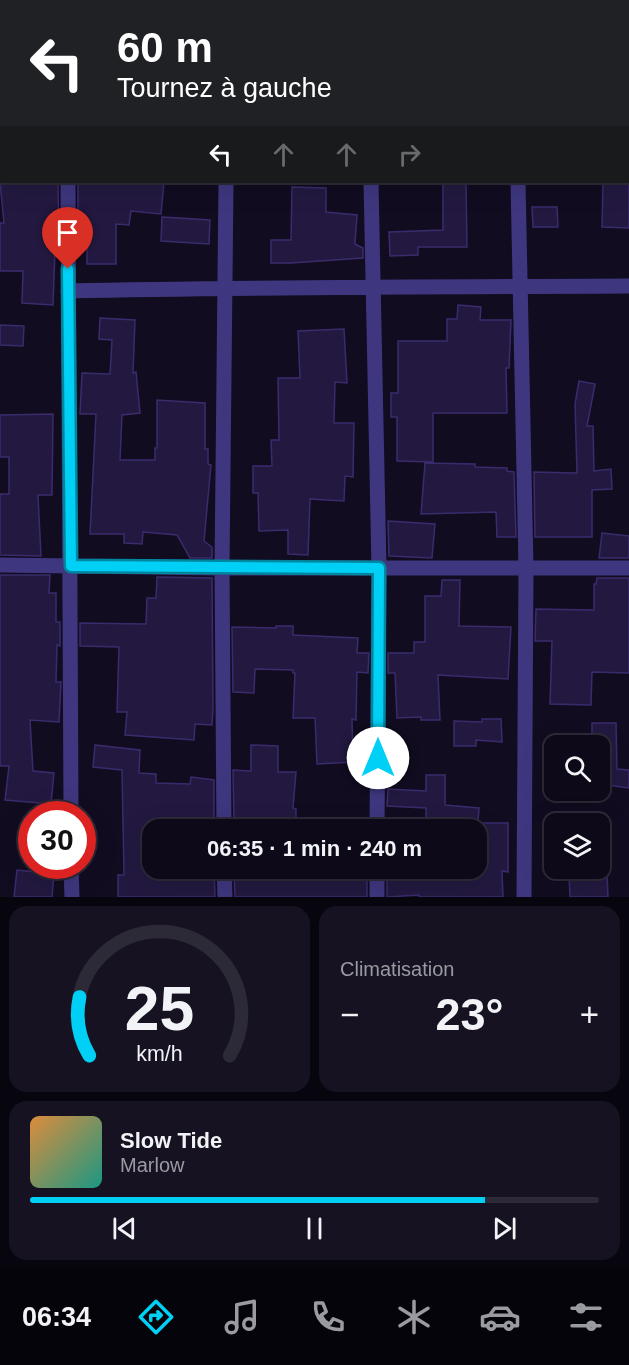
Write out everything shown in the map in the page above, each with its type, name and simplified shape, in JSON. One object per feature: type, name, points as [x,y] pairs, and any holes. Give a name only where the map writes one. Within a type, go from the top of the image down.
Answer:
[{"type":"street","points":[[69,183],[71,801]]},
{"type":"street","points":[[224,819],[222,568],[226,183]]},
{"type":"street","points":[[370,183],[379,568],[377,819]]},
{"type":"street","points":[[518,183],[526,568],[524,897]]},
{"type":"street","points":[[68,291],[629,286]]},
{"type":"street","points":[[0,565],[222,568],[629,568]]},
{"type":"street","points":[[71,879],[72,897]]},
{"type":"street","points":[[224,879],[225,897]]},
{"type":"street","points":[[377,879],[377,897]]},
{"type":"building","points":[[0,183],[58,183],[59,249],[55,250],[53,305],[22,303],[23,271],[0,271],[0,223],[4,223]]},
{"type":"building","points":[[78,183],[164,183],[161,214],[131,211],[129,225],[116,224],[116,264],[87,264],[87,246],[78,247]]},
{"type":"building","points":[[443,183],[466,183],[467,247],[418,247],[418,255],[390,256],[389,232],[443,230]]},
{"type":"building","points":[[603,183],[629,183],[629,228],[602,227]]},
{"type":"building","points":[[292,187],[326,188],[326,212],[357,215],[355,244],[363,248],[363,258],[271,263],[271,240],[291,240]]},
{"type":"building","points":[[532,207],[557,207],[558,227],[533,227]]},
{"type":"building","points":[[162,217],[210,220],[209,244],[161,241]]},
{"type":"building","points":[[458,305],[481,307],[480,320],[511,320],[509,368],[506,368],[507,413],[433,413],[433,462],[397,461],[397,417],[391,417],[391,393],[398,393],[398,341],[447,341],[447,319],[457,319]]},
{"type":"building","points":[[100,318],[135,320],[133,373],[136,372],[140,413],[122,415],[120,460],[155,460],[157,400],[205,403],[205,449],[208,449],[208,464],[211,465],[204,541],[212,547],[212,558],[190,558],[177,535],[143,532],[142,544],[124,543],[124,534],[90,534],[96,414],[80,414],[82,373],[110,374],[112,340],[99,339]]},
{"type":"building","points":[[0,325],[24,326],[23,346],[0,345]]},
{"type":"building","points":[[344,329],[347,383],[335,382],[334,423],[354,423],[353,477],[345,476],[344,501],[310,499],[308,555],[288,554],[288,530],[259,531],[258,493],[253,493],[253,466],[272,466],[271,440],[279,440],[278,378],[300,378],[298,331]]},
{"type":"building","points":[[579,381],[595,384],[587,426],[593,426],[594,471],[611,469],[612,489],[592,490],[592,537],[535,537],[534,472],[577,473],[575,404]]},
{"type":"building","points":[[53,414],[52,495],[38,495],[41,556],[0,555],[0,494],[9,494],[9,457],[0,457],[0,415]]},
{"type":"building","points":[[425,463],[475,464],[475,467],[507,468],[507,471],[514,472],[516,537],[497,537],[496,512],[421,514]]},
{"type":"building","points":[[388,521],[435,524],[432,558],[389,556]]},
{"type":"building","points":[[602,533],[629,536],[629,558],[599,558]]},
{"type":"building","points":[[0,575],[50,575],[49,593],[56,593],[56,622],[60,622],[56,682],[61,682],[59,722],[30,720],[33,771],[54,773],[51,801],[5,800],[9,766],[0,766]]},
{"type":"building","points":[[157,577],[212,578],[212,725],[195,724],[194,740],[125,735],[127,712],[117,712],[119,647],[80,646],[80,623],[146,624],[147,598],[156,598]]},
{"type":"building","points":[[597,578],[629,578],[629,673],[592,672],[591,705],[550,704],[552,641],[535,641],[536,609],[594,610],[594,584]]},
{"type":"building","points":[[442,580],[460,580],[459,626],[511,627],[508,679],[438,675],[440,720],[421,720],[421,717],[397,718],[395,673],[388,673],[388,653],[414,653],[414,642],[425,642],[425,596],[441,596]]},
{"type":"building","points":[[276,626],[293,626],[293,635],[358,638],[357,653],[369,653],[368,673],[357,672],[356,720],[352,719],[353,762],[317,764],[315,718],[293,718],[295,673],[293,670],[255,669],[254,693],[233,692],[232,627],[276,628]]},
{"type":"building","points":[[482,719],[501,719],[502,742],[476,740],[476,746],[454,746],[454,721],[482,722]]},
{"type":"building","points":[[592,723],[616,723],[617,769],[629,770],[629,788],[610,785],[610,735],[592,735]]},
{"type":"building","points":[[95,745],[140,750],[139,773],[156,774],[156,783],[190,784],[191,777],[214,780],[214,819],[142,819],[142,879],[214,879],[215,897],[118,897],[118,875],[124,875],[122,770],[93,767]]},
{"type":"building","points":[[251,745],[278,746],[278,772],[296,772],[293,808],[296,809],[296,819],[234,819],[233,770],[251,771]]},
{"type":"building","points":[[426,775],[445,775],[445,805],[479,808],[478,819],[426,819],[426,808],[387,806],[388,789],[426,791]]},
{"type":"building","points":[[487,823],[508,823],[508,872],[502,871],[503,897],[419,897],[419,895],[387,897],[387,879],[487,879]]},
{"type":"building","points":[[17,870],[18,879],[54,879],[52,897],[14,897]]},
{"type":"building","points":[[234,879],[367,879],[367,897],[235,897]]},
{"type":"building","points":[[569,879],[607,879],[608,897],[570,897]]},
{"type":"route","points":[[68,269],[71,566],[379,568],[378,758]]}]
